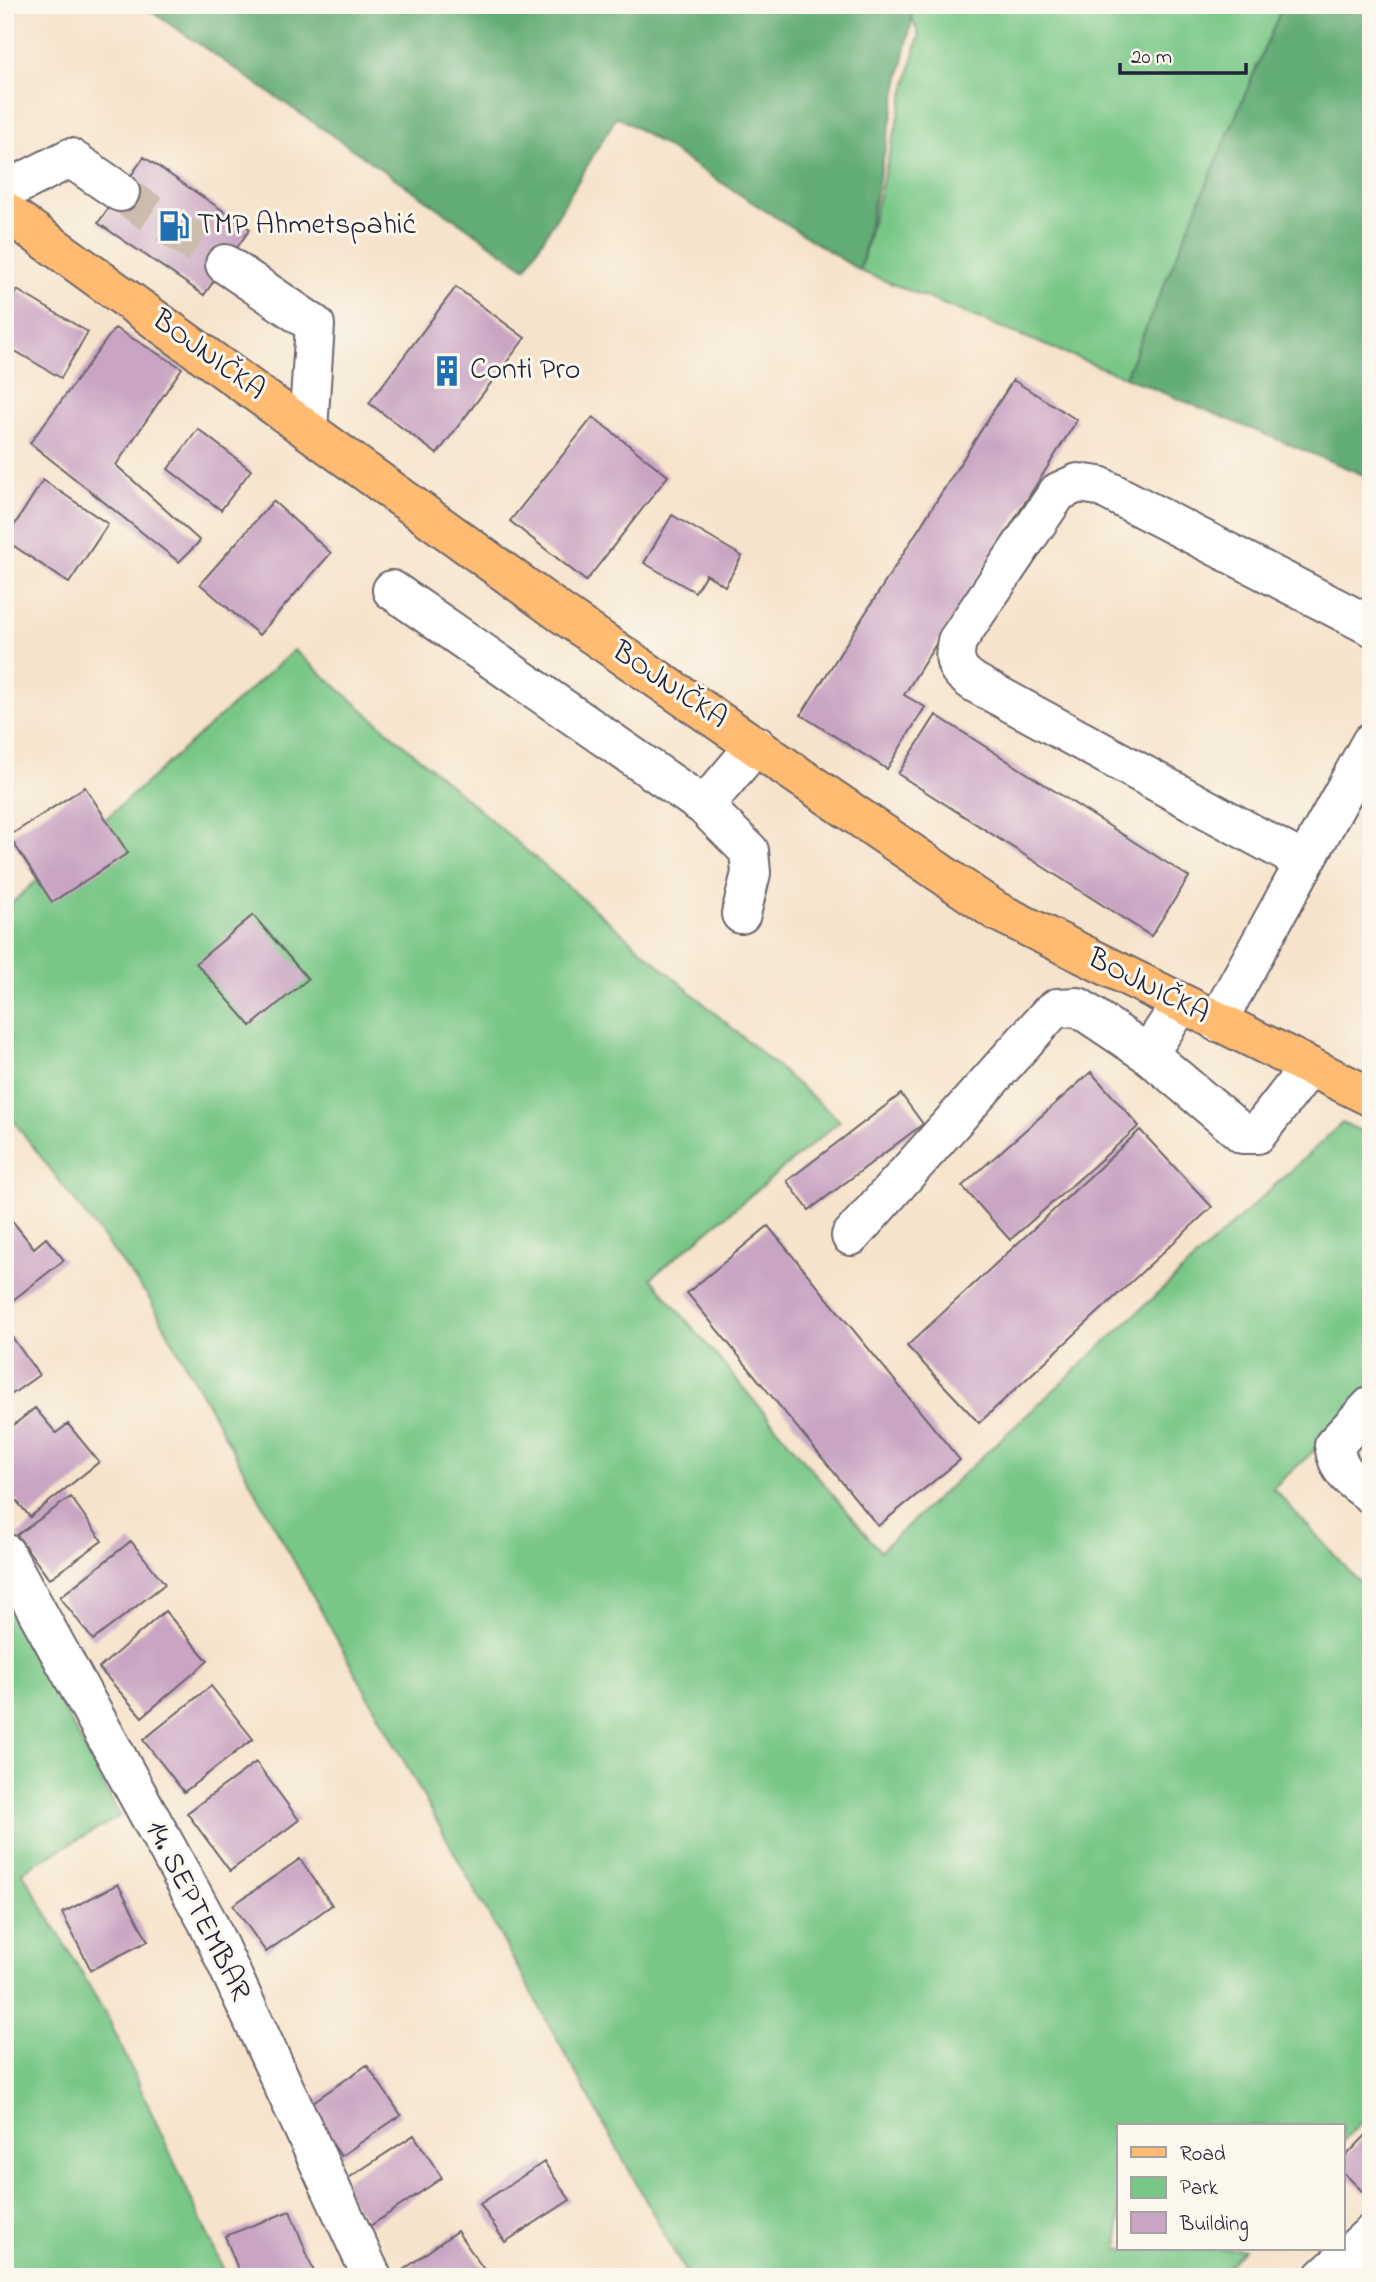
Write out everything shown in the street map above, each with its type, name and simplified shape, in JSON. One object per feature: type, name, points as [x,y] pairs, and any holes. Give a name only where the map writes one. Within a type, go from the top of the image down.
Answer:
[{"type":"main road","name":"BOJNIČKA","points":[[5,211],[561,613],[996,911],[1371,1097]]},
{"type":"street","points":[[5,191],[71,158],[120,192]]},
{"type":"street","points":[[225,264],[315,325],[308,429]]},
{"type":"street","points":[[1304,862],[975,683],[960,673],[953,658],[957,641],[1058,492],[1078,483],[1099,486],[1371,626]]},
{"type":"street","points":[[391,590],[704,806],[749,851],[751,873],[741,914]]},
{"type":"street","points":[[1217,1022],[1371,742]]},
{"type":"street","points":[[704,806],[756,745]]},
{"type":"street","points":[[1148,1054],[1181,1004]]},
{"type":"street","points":[[851,1236],[1057,1008],[1078,1007],[1148,1054],[1243,1134],[1250,1136],[1257,1134],[1309,1067]]},
{"type":"street","points":[[1371,1406],[1334,1445],[1336,1461],[1343,1474],[1371,1494]]},
{"type":"street","name":"14. SEPTEMBAR","points":[[5,1553],[206,1921],[372,2277]]},
{"type":"street","points":[[1324,2277],[1371,2234]]},
{"type":"green space","points":[[142,5],[906,5],[912,18],[860,271],[617,116],[526,268]]},
{"type":"green space","points":[[906,5],[1283,5],[1125,377],[860,271],[919,35]]},
{"type":"green space","points":[[1283,5],[1371,5],[1371,478],[1125,377]]},
{"type":"green space","points":[[294,650],[840,1121],[651,1278],[880,1551],[1342,1123],[1371,1135],[1371,1399],[1273,1488],[1371,1595],[1371,2112],[1344,2141],[1344,2124],[1117,2124],[1117,2250],[1243,2250],[1218,2277],[688,2277],[149,1298],[5,1110],[5,909]]},
{"type":"green space","points":[[5,1597],[120,1816],[22,1871],[109,2020],[227,2277],[5,2277]]},
{"type":"building","name":"TMP Ahmetspahić","points":[[144,157],[250,229],[204,295],[98,223]]},
{"type":"building","name":"Conti Pro","points":[[456,287],[525,338],[437,454],[369,403]]},
{"type":"building","points":[[17,290],[88,332],[61,378],[5,345],[5,309]]},
{"type":"building","points":[[115,328],[182,368],[116,465],[200,541],[179,562],[30,443]]},
{"type":"building","points":[[1013,380],[1077,420],[904,695],[925,707],[887,769],[801,715]]},
{"type":"building","points":[[593,417],[668,476],[586,581],[510,521]]},
{"type":"building","points":[[198,429],[251,470],[221,510],[168,469]]},
{"type":"building","points":[[43,480],[108,524],[69,583],[5,540]]},
{"type":"building","points":[[273,501],[331,553],[259,635],[200,584]]},
{"type":"building","points":[[672,515],[742,556],[725,586],[706,574],[695,592],[644,563]]},
{"type":"building","points":[[936,715],[1189,877],[1151,936],[898,774]]},
{"type":"building","points":[[85,787],[128,853],[52,902],[9,836]]},
{"type":"building","points":[[253,915],[308,979],[251,1026],[196,963]]},
{"type":"building","points":[[1091,1072],[1139,1126],[1010,1240],[962,1186]]},
{"type":"building","points":[[901,1094],[923,1124],[809,1210],[787,1181]]},
{"type":"building","points":[[1140,1130],[1212,1207],[979,1423],[907,1346]]},
{"type":"building","points":[[5,1212],[34,1248],[46,1238],[64,1260],[8,1304]]},
{"type":"building","points":[[768,1226],[960,1460],[878,1526],[687,1293]]},
{"type":"building","points":[[12,1337],[39,1375],[5,1399],[5,1341]]},
{"type":"building","points":[[35,1408],[56,1433],[68,1424],[99,1462],[30,1517],[5,1487],[5,1432]]},
{"type":"building","points":[[71,1497],[102,1541],[49,1579],[17,1535]]},
{"type":"building","points":[[131,1541],[165,1584],[93,1640],[60,1597]]},
{"type":"building","points":[[165,1611],[208,1661],[142,1717],[99,1668]]},
{"type":"building","points":[[211,1686],[253,1739],[184,1792],[143,1740]]},
{"type":"building","points":[[256,1762],[299,1820],[230,1871],[187,1813]]},
{"type":"building","points":[[300,1859],[332,1905],[266,1952],[233,1905]]},
{"type":"building","points":[[118,1884],[148,1941],[91,1970],[62,1913]]},
{"type":"building","points":[[367,2065],[401,2115],[341,2156],[307,2106]]},
{"type":"building","points":[[1371,2130],[1371,2200],[1344,2173],[1344,2158]]},
{"type":"building","points":[[414,2135],[442,2178],[370,2226],[341,2183]]},
{"type":"building","points":[[544,2162],[570,2200],[505,2242],[480,2204]]},
{"type":"building","points":[[290,2211],[316,2277],[241,2277],[225,2236]]},
{"type":"building","points":[[457,2231],[485,2271],[477,2277],[408,2277],[403,2270]]},
{"type":"tunnel","points":[[120,192],[225,264]]},
{"type":"place","name":"TMP Ahmetspahić","points":[[174,226]]},
{"type":"place","name":"Conti Pro","points":[[447,371]]}]
